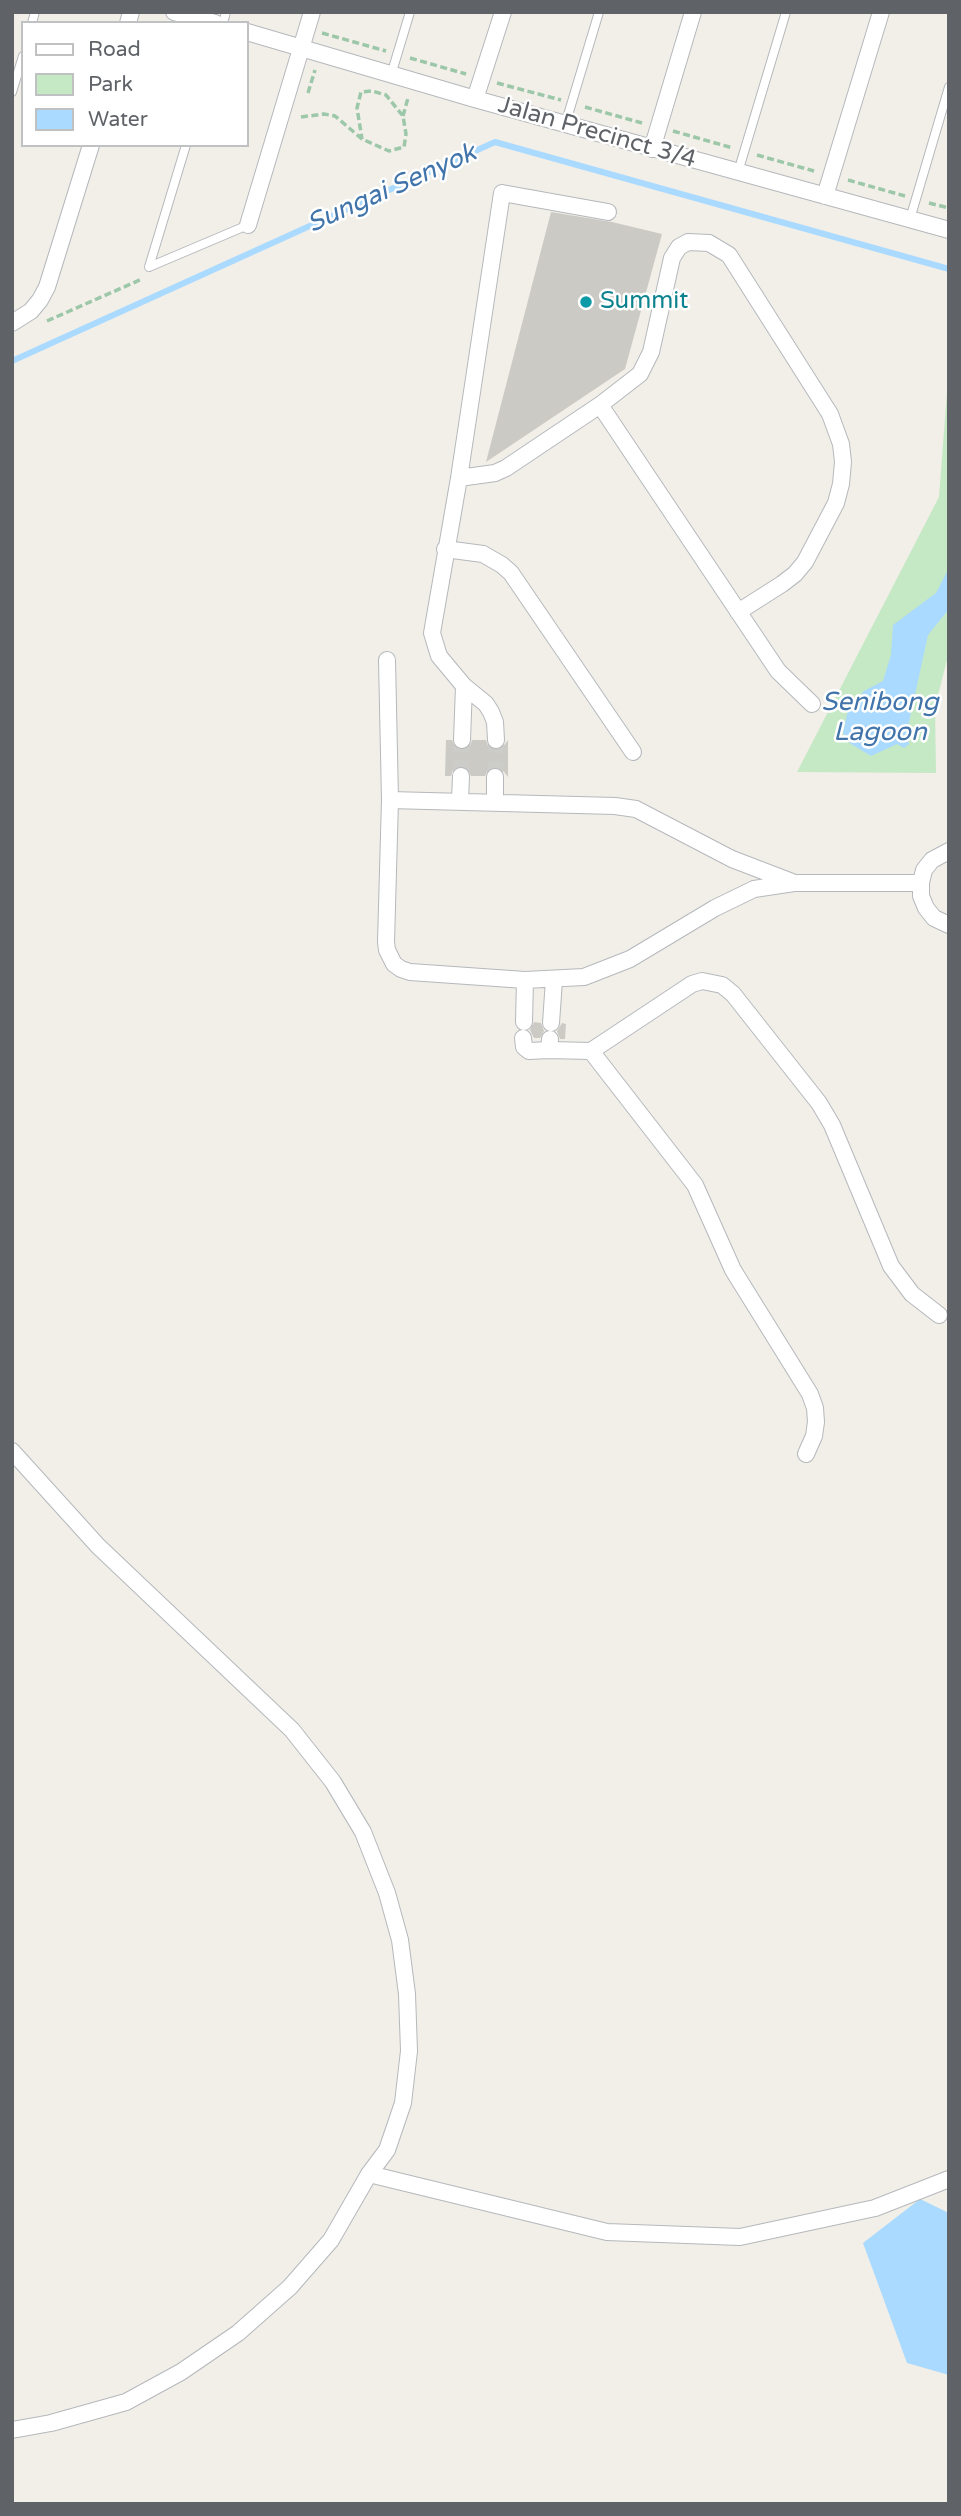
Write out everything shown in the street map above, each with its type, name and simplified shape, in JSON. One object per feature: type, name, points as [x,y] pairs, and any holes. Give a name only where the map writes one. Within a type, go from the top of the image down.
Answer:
[{"type":"street","points":[[174,12],[208,21]]},
{"type":"street","points":[[248,225],[312,12]]},
{"type":"street","points":[[475,99],[503,12]]},
{"type":"street","points":[[652,149],[692,12]]},
{"type":"street","points":[[825,196],[881,12]]},
{"type":"street","name":"Jalan Precinct 3/4","points":[[248,32],[565,125],[949,230]]},
{"type":"street","points":[[12,323],[31,311],[47,287],[89,147]]},
{"type":"street","points":[[496,740],[495,722],[491,712],[486,704],[464,687],[439,656],[432,633],[459,478],[502,193],[608,212]]},
{"type":"street","points":[[459,478],[495,473],[506,468],[628,384],[646,365],[671,258],[679,247],[688,242],[699,241],[720,248],[736,266],[830,414],[841,444],[842,462],[841,484],[836,503],[805,562],[788,579],[738,612]]},
{"type":"street","points":[[600,405],[778,671],[811,704]]},
{"type":"street","points":[[445,549],[483,555],[511,573],[633,751]]},
{"type":"street","points":[[387,660],[390,800],[386,942],[394,964],[410,972],[526,980],[584,977],[630,959],[737,896],[754,889],[794,883],[921,883]]},
{"type":"street","points":[[462,740],[464,687]]},
{"type":"street","points":[[460,801],[461,776]]},
{"type":"street","points":[[495,777],[495,802]]},
{"type":"street","points":[[390,800],[615,806],[636,810],[732,859],[794,883]]},
{"type":"street","points":[[949,851],[932,860],[924,870],[921,883],[921,896],[926,908],[934,918],[949,925]]},
{"type":"street","points":[[526,980],[524,1047],[529,1051],[550,1037]]},
{"type":"street","points":[[550,1037],[554,980]]},
{"type":"street","points":[[591,1051],[692,984],[702,981],[722,985],[733,994],[819,1103],[832,1125],[891,1266],[912,1294],[939,1315]]},
{"type":"street","points":[[550,1037],[591,1051],[695,1185],[733,1270],[810,1394],[816,1422],[814,1436],[806,1454]]},
{"type":"street","points":[[12,1451],[97,1546],[292,1730],[333,1782],[363,1832],[387,1893],[400,1940],[407,1994],[409,2051],[403,2104],[387,2150],[369,2174],[331,2240],[290,2287],[238,2333],[181,2372],[126,2402],[51,2423],[12,2430]]},
{"type":"street","points":[[369,2174],[607,2232],[740,2238],[875,2208],[949,2179]]},
{"type":"lane","points":[[391,75],[410,12]]},
{"type":"lane","points":[[565,125],[599,12]]},
{"type":"lane","points":[[738,172],[786,12]]},
{"type":"lane","points":[[12,92],[21,63]]},
{"type":"lane","points":[[910,219],[949,87]]},
{"type":"lane","points":[[185,147],[149,267],[248,225]]},
{"type":"path","points":[[307,29],[949,208]]},
{"type":"path","points":[[317,66],[301,117],[324,114],[335,116],[362,139],[389,151],[404,147],[406,134],[403,116],[410,91]]},
{"type":"path","points":[[362,139],[357,108],[361,92],[372,91],[386,95],[403,116]]},
{"type":"path","points":[[38,325],[152,275]]},
{"type":"green space","points":[[949,365],[949,652],[935,707],[936,773],[797,772],[939,497]]},
{"type":"water","name":"Senibong Lagoon","points":[[949,568],[949,609],[928,635],[907,731],[909,744],[904,748],[897,744],[871,756],[851,744],[843,733],[848,710],[864,691],[883,681],[891,655],[893,625],[936,593]]},
{"type":"water","points":[[920,2199],[949,2213],[949,2375],[907,2363],[863,2243]]},
{"type":"building","name":"Summit","points":[[551,212],[662,234],[625,369],[486,462]]},
{"type":"building","points":[[446,740],[452,740],[456,748],[462,750],[470,746],[472,740],[486,740],[488,746],[496,750],[502,748],[508,740],[508,777],[501,768],[496,767],[489,768],[485,776],[471,776],[467,768],[461,766],[453,770],[451,776],[445,776]]},
{"type":"building","points":[[534,1022],[541,1023],[544,1031],[540,1038],[534,1038],[530,1030]]},
{"type":"building","points":[[562,1023],[566,1024],[565,1039],[560,1039],[557,1031]]},
{"type":"waterway","name":"Sungai Senyok","points":[[12,361],[495,142],[949,269]]},
{"type":"tunnel","points":[[461,776],[462,740]]},
{"type":"tunnel","points":[[495,777],[496,740]]},
{"type":"place","name":"Summit","points":[[586,302]]}]
